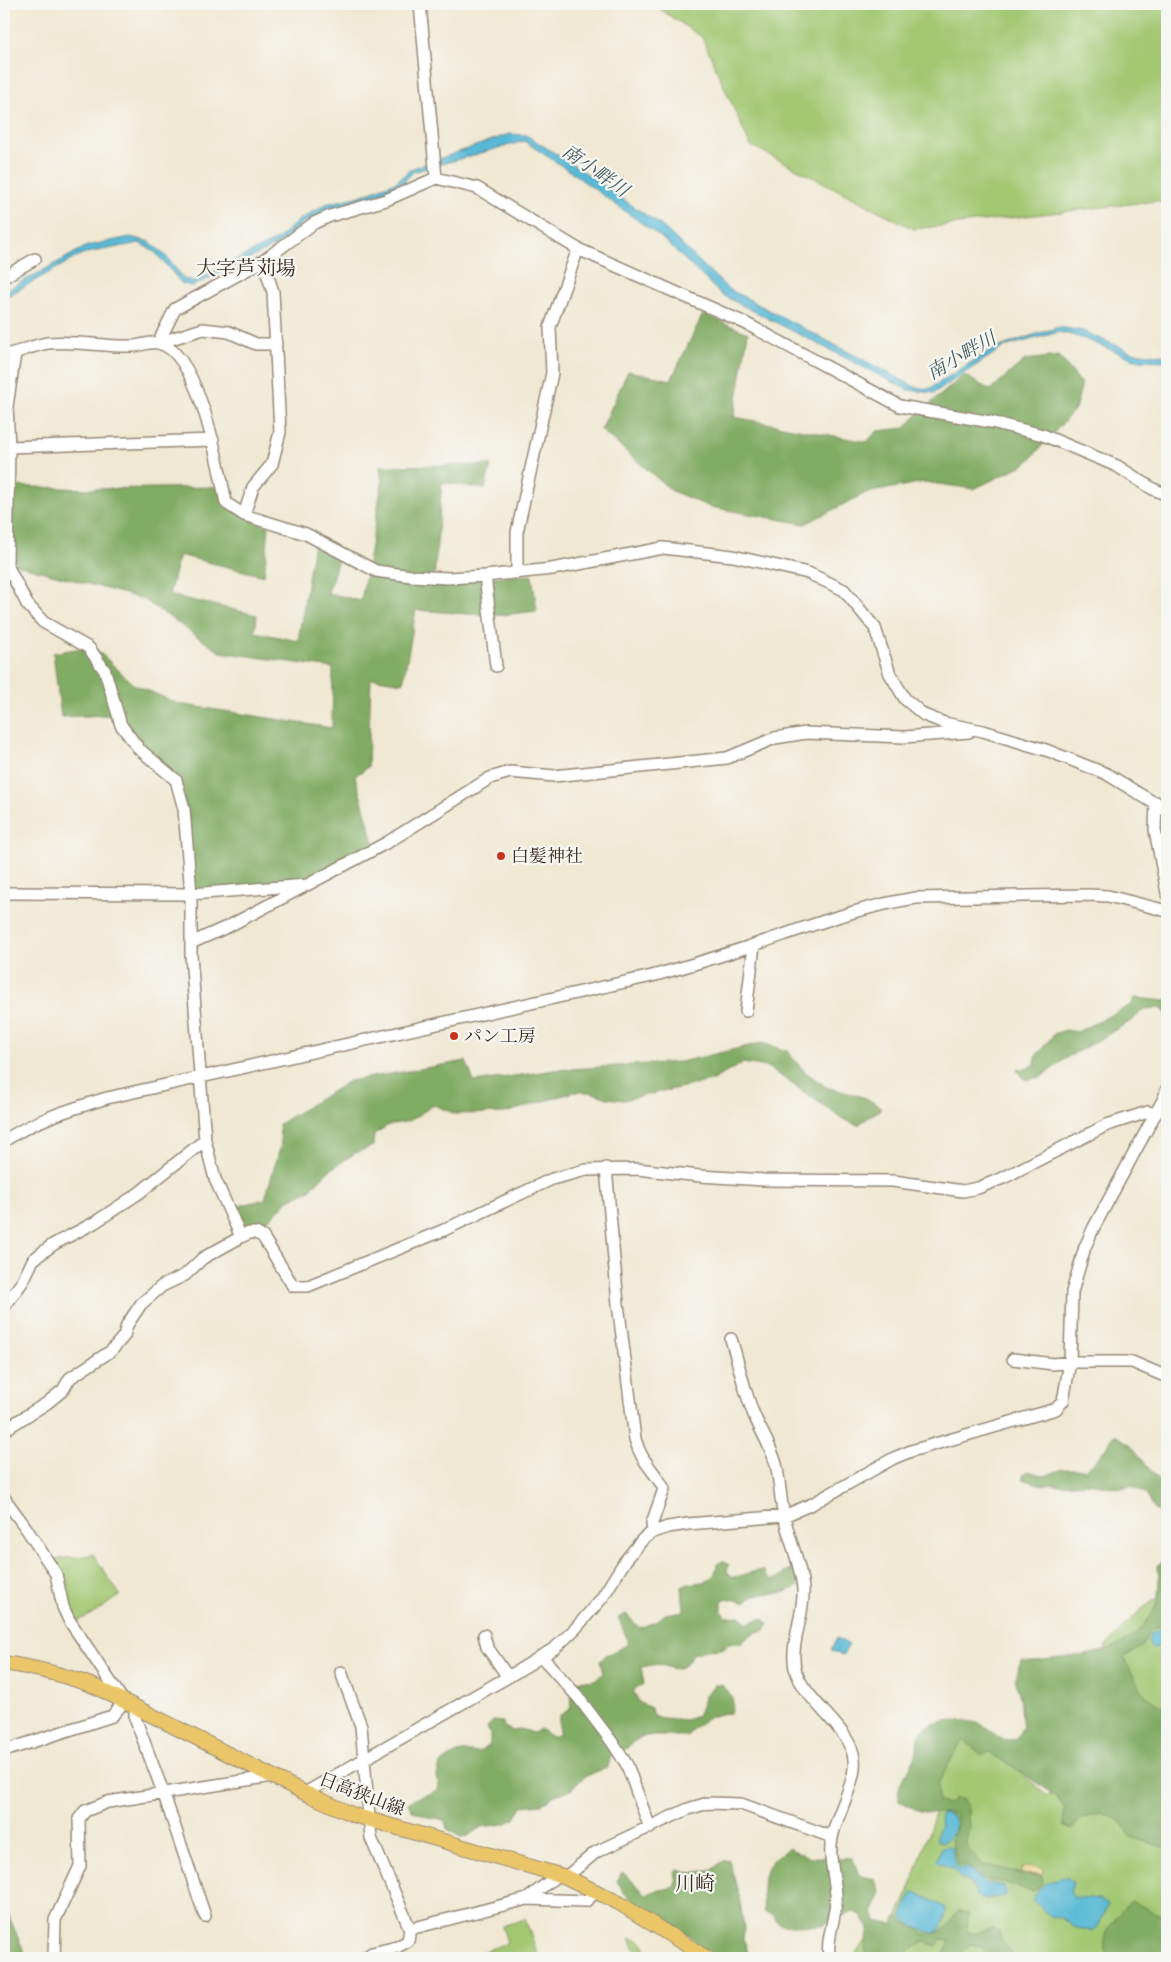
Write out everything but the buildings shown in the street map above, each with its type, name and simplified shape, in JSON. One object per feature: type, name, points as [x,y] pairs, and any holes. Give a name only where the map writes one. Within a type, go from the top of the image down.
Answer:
[{"type":"main road","name":"日高狭山線","points":[[4,1663],[50,1671],[74,1678],[305,1793],[369,1821],[563,1875],[597,1891],[707,1958]]},
{"type":"street","points":[[420,4],[436,174]]},
{"type":"street","points":[[158,343],[174,309],[263,261],[322,220],[386,200],[436,174],[477,188],[578,249],[746,324],[900,406],[991,422],[1043,435],[1117,466],[1153,489],[1167,495]]},
{"type":"street","points":[[517,572],[517,532],[552,373],[550,327],[578,249]]},
{"type":"street","points":[[4,276],[35,259]]},
{"type":"street","points":[[244,515],[253,487],[272,464],[280,432],[273,292],[263,261]]},
{"type":"street","points":[[240,1237],[215,1180],[205,1140],[190,944],[191,894],[184,809],[176,780],[139,750],[121,725],[105,671],[89,648],[43,622],[27,604],[5,568],[8,447],[7,406],[10,354],[47,343],[82,342],[132,346],[158,343],[203,330],[229,332],[256,344],[276,344]]},
{"type":"street","points":[[158,343],[182,360],[193,381],[213,440],[226,503],[244,515],[306,534],[376,571],[411,576],[448,578],[485,576],[552,568],[663,548],[733,556],[808,573],[844,590],[875,628],[890,674],[905,699],[924,715],[944,723],[983,731],[1046,750],[1107,774],[1156,802],[1167,811]]},
{"type":"street","points":[[8,447],[213,440]]},
{"type":"street","points":[[485,576],[496,666]]},
{"type":"street","points":[[190,944],[229,926],[388,842],[490,778],[510,772],[554,776],[727,758],[775,738],[806,733],[904,737],[983,731]]},
{"type":"street","points":[[1156,802],[1155,830],[1167,893]]},
{"type":"street","points":[[4,893],[191,894],[307,885]]},
{"type":"street","points":[[4,1141],[33,1125],[107,1098],[652,976],[687,967],[852,912],[889,902],[916,898],[1088,895],[1108,896],[1167,912]]},
{"type":"street","points":[[746,1011],[754,945]]},
{"type":"street","points":[[305,1793],[508,1677],[555,1648],[575,1629],[602,1598],[625,1561],[642,1539],[653,1532],[682,1525],[784,1516],[812,1504],[887,1462],[911,1452],[1056,1409],[1063,1401],[1070,1362],[1072,1292],[1085,1247],[1094,1227],[1160,1114],[1167,1089]]},
{"type":"street","points":[[4,1430],[47,1403],[63,1390],[70,1378],[111,1351],[124,1336],[127,1325],[141,1304],[162,1286],[185,1274],[203,1258],[249,1233],[256,1233],[263,1237],[293,1286],[308,1286],[444,1230],[552,1179],[569,1173],[606,1168],[637,1169],[700,1176],[764,1180],[893,1181],[963,1191],[978,1188],[1003,1178],[1107,1125],[1148,1112],[1160,1114]]},
{"type":"street","points":[[4,1307],[23,1280],[33,1260],[42,1252],[94,1223],[131,1198],[205,1140]]},
{"type":"street","points":[[606,1168],[618,1304],[635,1439],[644,1463],[659,1479],[664,1489],[652,1523],[653,1532]]},
{"type":"street","points":[[731,1339],[754,1414],[775,1462],[780,1480],[784,1516],[794,1547],[803,1590],[802,1614],[795,1648],[796,1670],[804,1688],[847,1739],[854,1756],[854,1770],[832,1837],[830,1851],[836,1896],[829,1938],[829,1958]]},
{"type":"street","points":[[1013,1360],[1052,1364],[1070,1362],[1132,1362],[1167,1377]]},
{"type":"street","points":[[4,1498],[56,1574],[63,1606],[70,1620],[129,1704],[136,1718],[205,1916]]},
{"type":"street","points":[[484,1635],[487,1646],[508,1677]]},
{"type":"street","points":[[541,1656],[578,1697],[612,1742],[626,1765],[650,1828]]},
{"type":"street","points":[[340,1672],[361,1726],[371,1838],[410,1929],[408,1941],[397,1947],[372,1953],[364,1958]]},
{"type":"street","points":[[4,1751],[112,1716],[129,1704]]},
{"type":"street","points":[[54,1958],[55,1920],[80,1866],[79,1819],[85,1811],[108,1802],[273,1776]]},
{"type":"street","points":[[527,1899],[596,1852],[695,1807],[708,1803],[741,1804],[832,1837]]},
{"type":"street","points":[[410,1929],[527,1899],[586,1901],[597,1891]]},
{"type":"green space","points":[[652,4],[1167,4],[1167,205],[1156,201],[914,229],[750,145],[702,37]]},
{"type":"green space","points":[[703,314],[748,333],[734,417],[867,442],[877,431],[905,428],[917,415],[964,375],[990,390],[1025,360],[1059,356],[1082,384],[1075,409],[1027,463],[974,489],[924,482],[866,493],[805,524],[710,507],[672,491],[601,430],[628,371],[671,380]]},
{"type":"green space","points":[[491,465],[485,489],[442,482],[434,580],[532,575],[537,611],[494,616],[416,610],[403,683],[371,678],[368,767],[355,776],[375,846],[306,882],[192,891],[181,797],[110,715],[61,717],[53,653],[93,646],[133,684],[179,704],[332,728],[333,668],[220,652],[143,599],[4,561],[9,486],[88,489],[218,487],[224,506],[269,527],[264,576],[179,555],[169,595],[257,615],[255,632],[298,641],[314,542],[339,556],[328,593],[361,601],[382,484],[380,466]]},
{"type":"green space","points":[[1135,998],[1167,1001],[1167,1015],[1161,1008],[1144,1009],[1133,1020],[1068,1057],[1041,1077],[1026,1080],[1017,1070],[1035,1065],[1036,1056],[1054,1034],[1065,1030],[1077,1032],[1131,1005]]},
{"type":"green space","points":[[762,1043],[787,1051],[805,1072],[826,1087],[866,1098],[882,1108],[858,1125],[843,1119],[768,1067],[743,1063],[711,1081],[623,1100],[608,1098],[590,1092],[574,1092],[505,1113],[455,1114],[434,1105],[409,1121],[389,1125],[374,1134],[373,1146],[355,1153],[330,1170],[310,1190],[289,1200],[272,1217],[258,1226],[242,1232],[232,1208],[265,1199],[281,1145],[279,1124],[349,1081],[466,1061],[474,1082],[555,1070],[680,1062]]},
{"type":"green space","points":[[1115,1435],[1130,1444],[1159,1480],[1167,1483],[1167,1515],[1155,1510],[1146,1494],[1132,1486],[1121,1488],[1087,1483],[1039,1484],[1023,1479],[1024,1473],[1028,1471],[1045,1476],[1062,1469],[1086,1469],[1097,1459]]},
{"type":"green space","points":[[93,1554],[120,1595],[93,1614],[75,1622],[68,1607],[60,1574],[53,1559]]},
{"type":"green space","points":[[1167,1557],[1167,1624],[1150,1630],[1142,1647],[1124,1657],[1134,1678],[1147,1697],[1167,1710],[1167,1848],[1130,1837],[1121,1821],[1101,1813],[1081,1819],[1072,1829],[1063,1825],[1065,1811],[1058,1798],[1014,1767],[989,1753],[982,1755],[964,1740],[958,1747],[938,1784],[938,1802],[949,1804],[955,1798],[962,1799],[967,1806],[969,1828],[966,1843],[968,1849],[982,1865],[1042,1876],[1043,1883],[1035,1890],[1030,1891],[1003,1882],[981,1878],[967,1865],[958,1866],[951,1840],[958,1823],[956,1815],[922,1811],[899,1801],[899,1787],[914,1761],[921,1733],[933,1724],[959,1720],[987,1727],[1000,1738],[1016,1739],[1023,1726],[1016,1683],[1016,1674],[1022,1661],[1037,1661],[1088,1654],[1125,1642],[1145,1624],[1153,1612],[1158,1595],[1158,1566]]},
{"type":"green space","points":[[723,1561],[729,1565],[727,1571],[732,1577],[764,1571],[771,1580],[780,1577],[787,1570],[797,1570],[800,1583],[787,1591],[759,1595],[745,1602],[727,1598],[722,1601],[722,1611],[726,1617],[740,1616],[748,1623],[764,1619],[768,1623],[765,1630],[752,1634],[742,1643],[729,1644],[722,1649],[705,1650],[693,1654],[684,1666],[675,1669],[658,1664],[641,1667],[644,1684],[633,1691],[640,1703],[651,1708],[654,1717],[685,1720],[697,1716],[705,1696],[714,1685],[722,1685],[728,1691],[733,1701],[731,1713],[724,1713],[706,1719],[687,1736],[643,1736],[626,1749],[611,1755],[608,1767],[584,1777],[571,1790],[555,1795],[542,1804],[522,1806],[515,1819],[504,1824],[481,1827],[468,1836],[461,1837],[447,1829],[443,1820],[412,1811],[408,1803],[439,1788],[437,1776],[440,1764],[456,1754],[478,1752],[490,1745],[490,1734],[487,1727],[493,1721],[503,1722],[504,1727],[513,1731],[521,1729],[534,1733],[540,1729],[552,1737],[559,1734],[559,1716],[571,1708],[570,1700],[575,1686],[580,1680],[590,1681],[598,1678],[603,1673],[600,1661],[606,1655],[627,1645],[627,1638],[618,1618],[627,1614],[640,1628],[657,1621],[665,1614],[684,1611],[682,1587],[687,1584],[709,1580],[713,1577],[717,1564]]},
{"type":"green space","points":[[1167,1595],[1167,1958],[851,1958],[879,1925],[894,1924],[911,1886],[937,1807],[922,1804],[964,1737],[1000,1754],[1046,1795],[1134,1775],[1105,1647],[1141,1610]]},
{"type":"green space","points":[[789,1848],[809,1857],[852,1858],[859,1875],[874,1879],[881,1892],[873,1911],[876,1921],[893,1925],[895,1918],[899,1917],[924,1934],[932,1934],[946,1928],[959,1911],[969,1914],[966,1932],[976,1933],[992,1928],[999,1931],[1000,1938],[1015,1958],[991,1958],[981,1946],[971,1944],[961,1954],[960,1958],[947,1958],[944,1954],[950,1940],[942,1939],[937,1946],[925,1942],[912,1948],[900,1958],[869,1958],[865,1949],[869,1927],[862,1917],[854,1912],[835,1918],[823,1925],[790,1926],[779,1924],[773,1915],[764,1912],[764,1875],[772,1862]]},
{"type":"green space","points":[[729,1860],[739,1896],[744,1928],[743,1939],[749,1958],[726,1958],[702,1949],[690,1936],[650,1910],[639,1906],[625,1894],[617,1881],[622,1872],[640,1888],[643,1894],[647,1895],[677,1884],[675,1873],[678,1869],[692,1873],[713,1869],[723,1861]]},
{"type":"green space","points":[[1131,1901],[1167,1918],[1167,1958],[1115,1958],[1106,1953],[1105,1938],[1108,1931],[1115,1919]]},
{"type":"green space","points":[[4,1904],[24,1952],[15,1958],[4,1958]]},
{"type":"green space","points":[[525,1919],[539,1958],[476,1958],[474,1955],[507,1943],[502,1926]]},
{"type":"green space","points":[[630,1938],[641,1942],[649,1958],[639,1958]]},
{"type":"sand","points":[[1032,1866],[1041,1868],[1043,1871],[1042,1875],[1021,1874],[1022,1868]]},
{"type":"water","points":[[509,134],[526,135],[580,169],[663,227],[727,288],[915,387],[929,389],[989,351],[1059,327],[1082,331],[1132,352],[1167,356],[1167,361],[1137,360],[1079,337],[1059,332],[1004,347],[934,393],[908,390],[722,295],[662,238],[568,170],[524,141],[413,172],[398,188],[303,223],[279,244],[193,286],[182,284],[155,252],[139,243],[82,254],[4,298],[4,292],[87,246],[130,237],[150,242],[164,254],[184,279],[194,281],[278,239],[299,220],[326,204],[357,197],[396,182],[411,169]]},
{"type":"water","points":[[1167,1627],[1167,1643],[1154,1648],[1151,1647],[1148,1641],[1150,1634]]},
{"type":"water","points":[[837,1638],[849,1645],[842,1656],[831,1650]]},
{"type":"water","points":[[942,1813],[954,1817],[956,1825],[951,1835],[942,1842],[937,1840],[937,1833],[941,1826]]},
{"type":"water","points":[[948,1846],[952,1848],[955,1864],[958,1869],[968,1868],[986,1883],[1004,1886],[1005,1896],[985,1899],[978,1897],[970,1883],[961,1879],[954,1869],[939,1863],[937,1861],[942,1847]]},
{"type":"water","points":[[1067,1877],[1073,1883],[1070,1891],[1074,1897],[1099,1899],[1108,1904],[1098,1927],[1091,1931],[1074,1927],[1062,1918],[1051,1917],[1034,1901],[1037,1891],[1041,1887],[1056,1879]]},
{"type":"water","points":[[914,1892],[945,1908],[945,1919],[939,1931],[930,1932],[916,1927],[907,1922],[902,1916],[911,1894]]},
{"type":"place","name":"白髪神社","points":[[501,856]]},
{"type":"place","name":"パン工房","points":[[454,1036]]},
{"type":"district","name":"大字芦苅場","points":[[246,268]]},
{"type":"district","name":"川崎","points":[[695,1883]]},
{"type":"water label","name":"南小畔川","points":[[596,170]]},
{"type":"water label","name":"南小畔川","points":[[961,355]]}]
